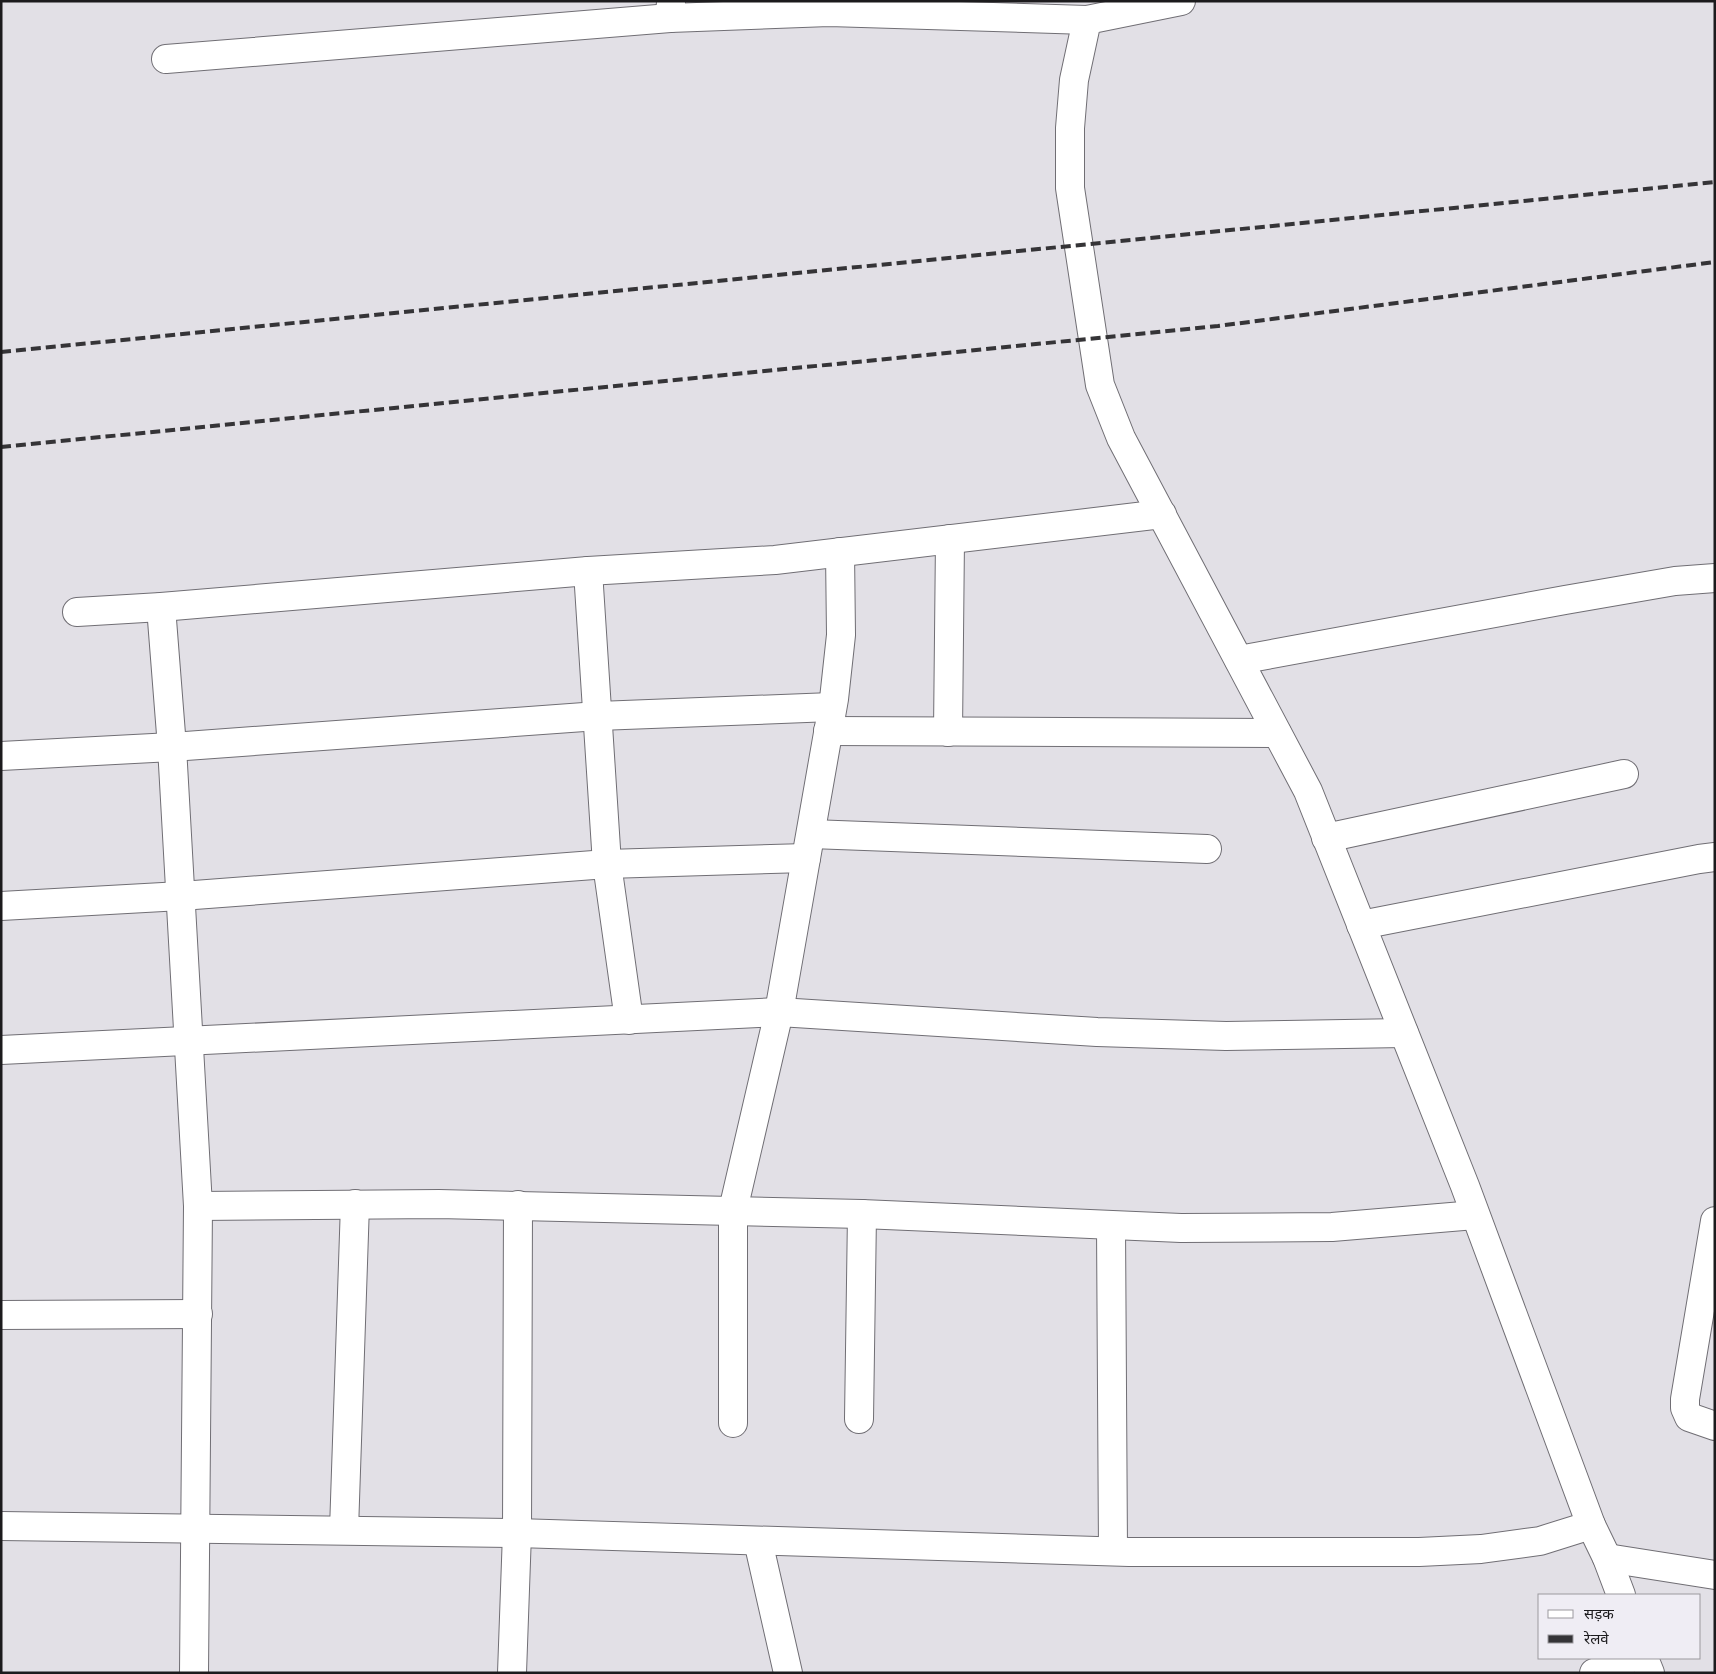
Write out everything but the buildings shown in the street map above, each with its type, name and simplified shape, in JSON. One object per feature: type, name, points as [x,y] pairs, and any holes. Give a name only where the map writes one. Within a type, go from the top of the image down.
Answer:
[{"type":"street","points":[[166,59],[670,10],[829,6],[978,9],[1087,20],[1140,5],[1181,1]]},
{"type":"street","points":[[1087,20],[1074,80],[1070,128],[1070,188],[1100,385],[1121,438],[1308,791],[1475,1215],[1591,1524],[1621,1594]]},
{"type":"street","points":[[77,612],[161,607],[588,571],[775,560],[1162,514]]},
{"type":"street","points":[[948,732],[950,539]]},
{"type":"street","points":[[732,1423],[733,1210],[778,1012],[830,719],[842,635],[840,552]]},
{"type":"street","points":[[588,571],[607,864],[629,1020]]},
{"type":"street","points":[[1239,660],[1675,581],[1715,578]]},
{"type":"street","points":[[161,607],[172,747],[198,1206],[194,1673]]},
{"type":"street","points":[[1,756],[172,747],[598,716],[830,719],[948,732],[1277,732]]},
{"type":"street","points":[[1326,838],[1624,774]]},
{"type":"street","points":[[1,906],[181,896],[607,864],[808,846],[1207,849]]},
{"type":"street","points":[[1361,925],[1715,857]]},
{"type":"street","points":[[1,1050],[778,1012],[1087,1031],[1226,1036],[1404,1033]]},
{"type":"street","points":[[198,1206],[355,1204],[518,1205],[862,1214],[1181,1228],[1332,1227],[1475,1215]]},
{"type":"street","points":[[344,1530],[355,1204]]},
{"type":"street","points":[[512,1673],[517,1533],[518,1205]]},
{"type":"street","points":[[859,1420],[862,1214]]},
{"type":"street","points":[[1715,1221],[1708,1303],[1685,1408],[1690,1417],[1715,1426]]},
{"type":"street","points":[[1111,1226],[1114,1551]]},
{"type":"street","points":[[1,1315],[198,1314]]},
{"type":"street","points":[[1,1526],[517,1533],[1114,1551],[1419,1552],[1472,1549],[1540,1541],[1591,1524]]},
{"type":"street","points":[[758,1541],[788,1673]]},
{"type":"street","points":[[1607,1558],[1715,1575]]},
{"type":"street","points":[[1594,1673],[1629,1659]]},
{"type":"street","points":[[1644,1659],[1650,1673]]},
{"type":"railway","points":[[1,352],[1715,182]]},
{"type":"railway","points":[[1,447],[1218,326],[1715,262]]}]
